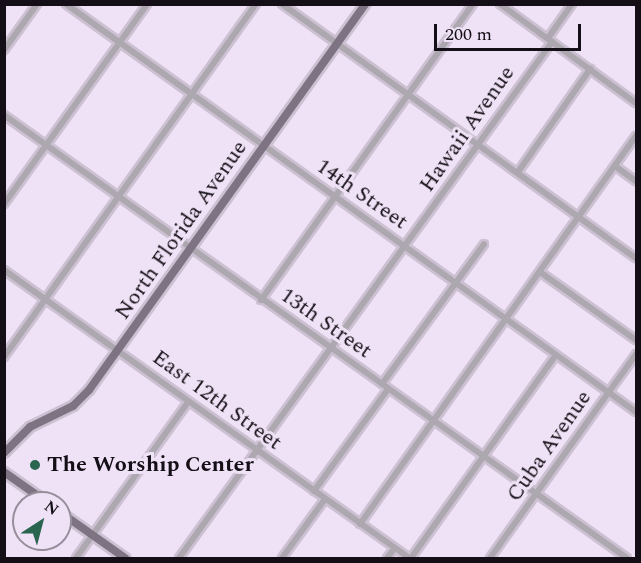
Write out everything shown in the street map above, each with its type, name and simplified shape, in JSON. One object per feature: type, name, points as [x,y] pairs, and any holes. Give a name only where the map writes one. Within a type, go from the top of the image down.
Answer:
[{"type":"main road","name":"North Florida Avenue","points":[[4,453],[30,428],[73,406],[118,351],[365,4]]},
{"type":"main road","points":[[4,472],[31,491]]},
{"type":"main road","points":[[72,520],[125,558]]},
{"type":"street","points":[[4,50],[37,4]]},
{"type":"street","name":"14th Street","points":[[66,4],[636,412]]},
{"type":"street","points":[[4,204],[147,4]]},
{"type":"street","points":[[4,357],[256,4]]},
{"type":"street","points":[[282,4],[636,258]]},
{"type":"street","points":[[261,300],[473,4]]},
{"type":"street","points":[[500,4],[636,103]]},
{"type":"street","name":"Hawaii Avenue","points":[[179,558],[479,145],[572,4]]},
{"type":"street","points":[[518,172],[590,69]]},
{"type":"street","name":"13th Street","points":[[4,116],[627,558]]},
{"type":"street","points":[[360,524],[636,136]]},
{"type":"street","points":[[615,166],[636,181]]},
{"type":"street","points":[[382,384],[484,244]]},
{"type":"street","name":"East 12th Street","points":[[4,270],[393,549],[410,558]]},
{"type":"street","points":[[540,272],[636,340]]},
{"type":"street","name":"Cuba Avenue","points":[[490,558],[636,354]]},
{"type":"street","points":[[410,558],[556,355]]},
{"type":"street","points":[[314,491],[388,389]]},
{"type":"street","points":[[76,558],[188,402]]},
{"type":"street","points":[[282,558],[325,499]]},
{"type":"street","points":[[387,558],[393,549]]},
{"type":"place","name":"The Worship Center","points":[[35,465]]}]
